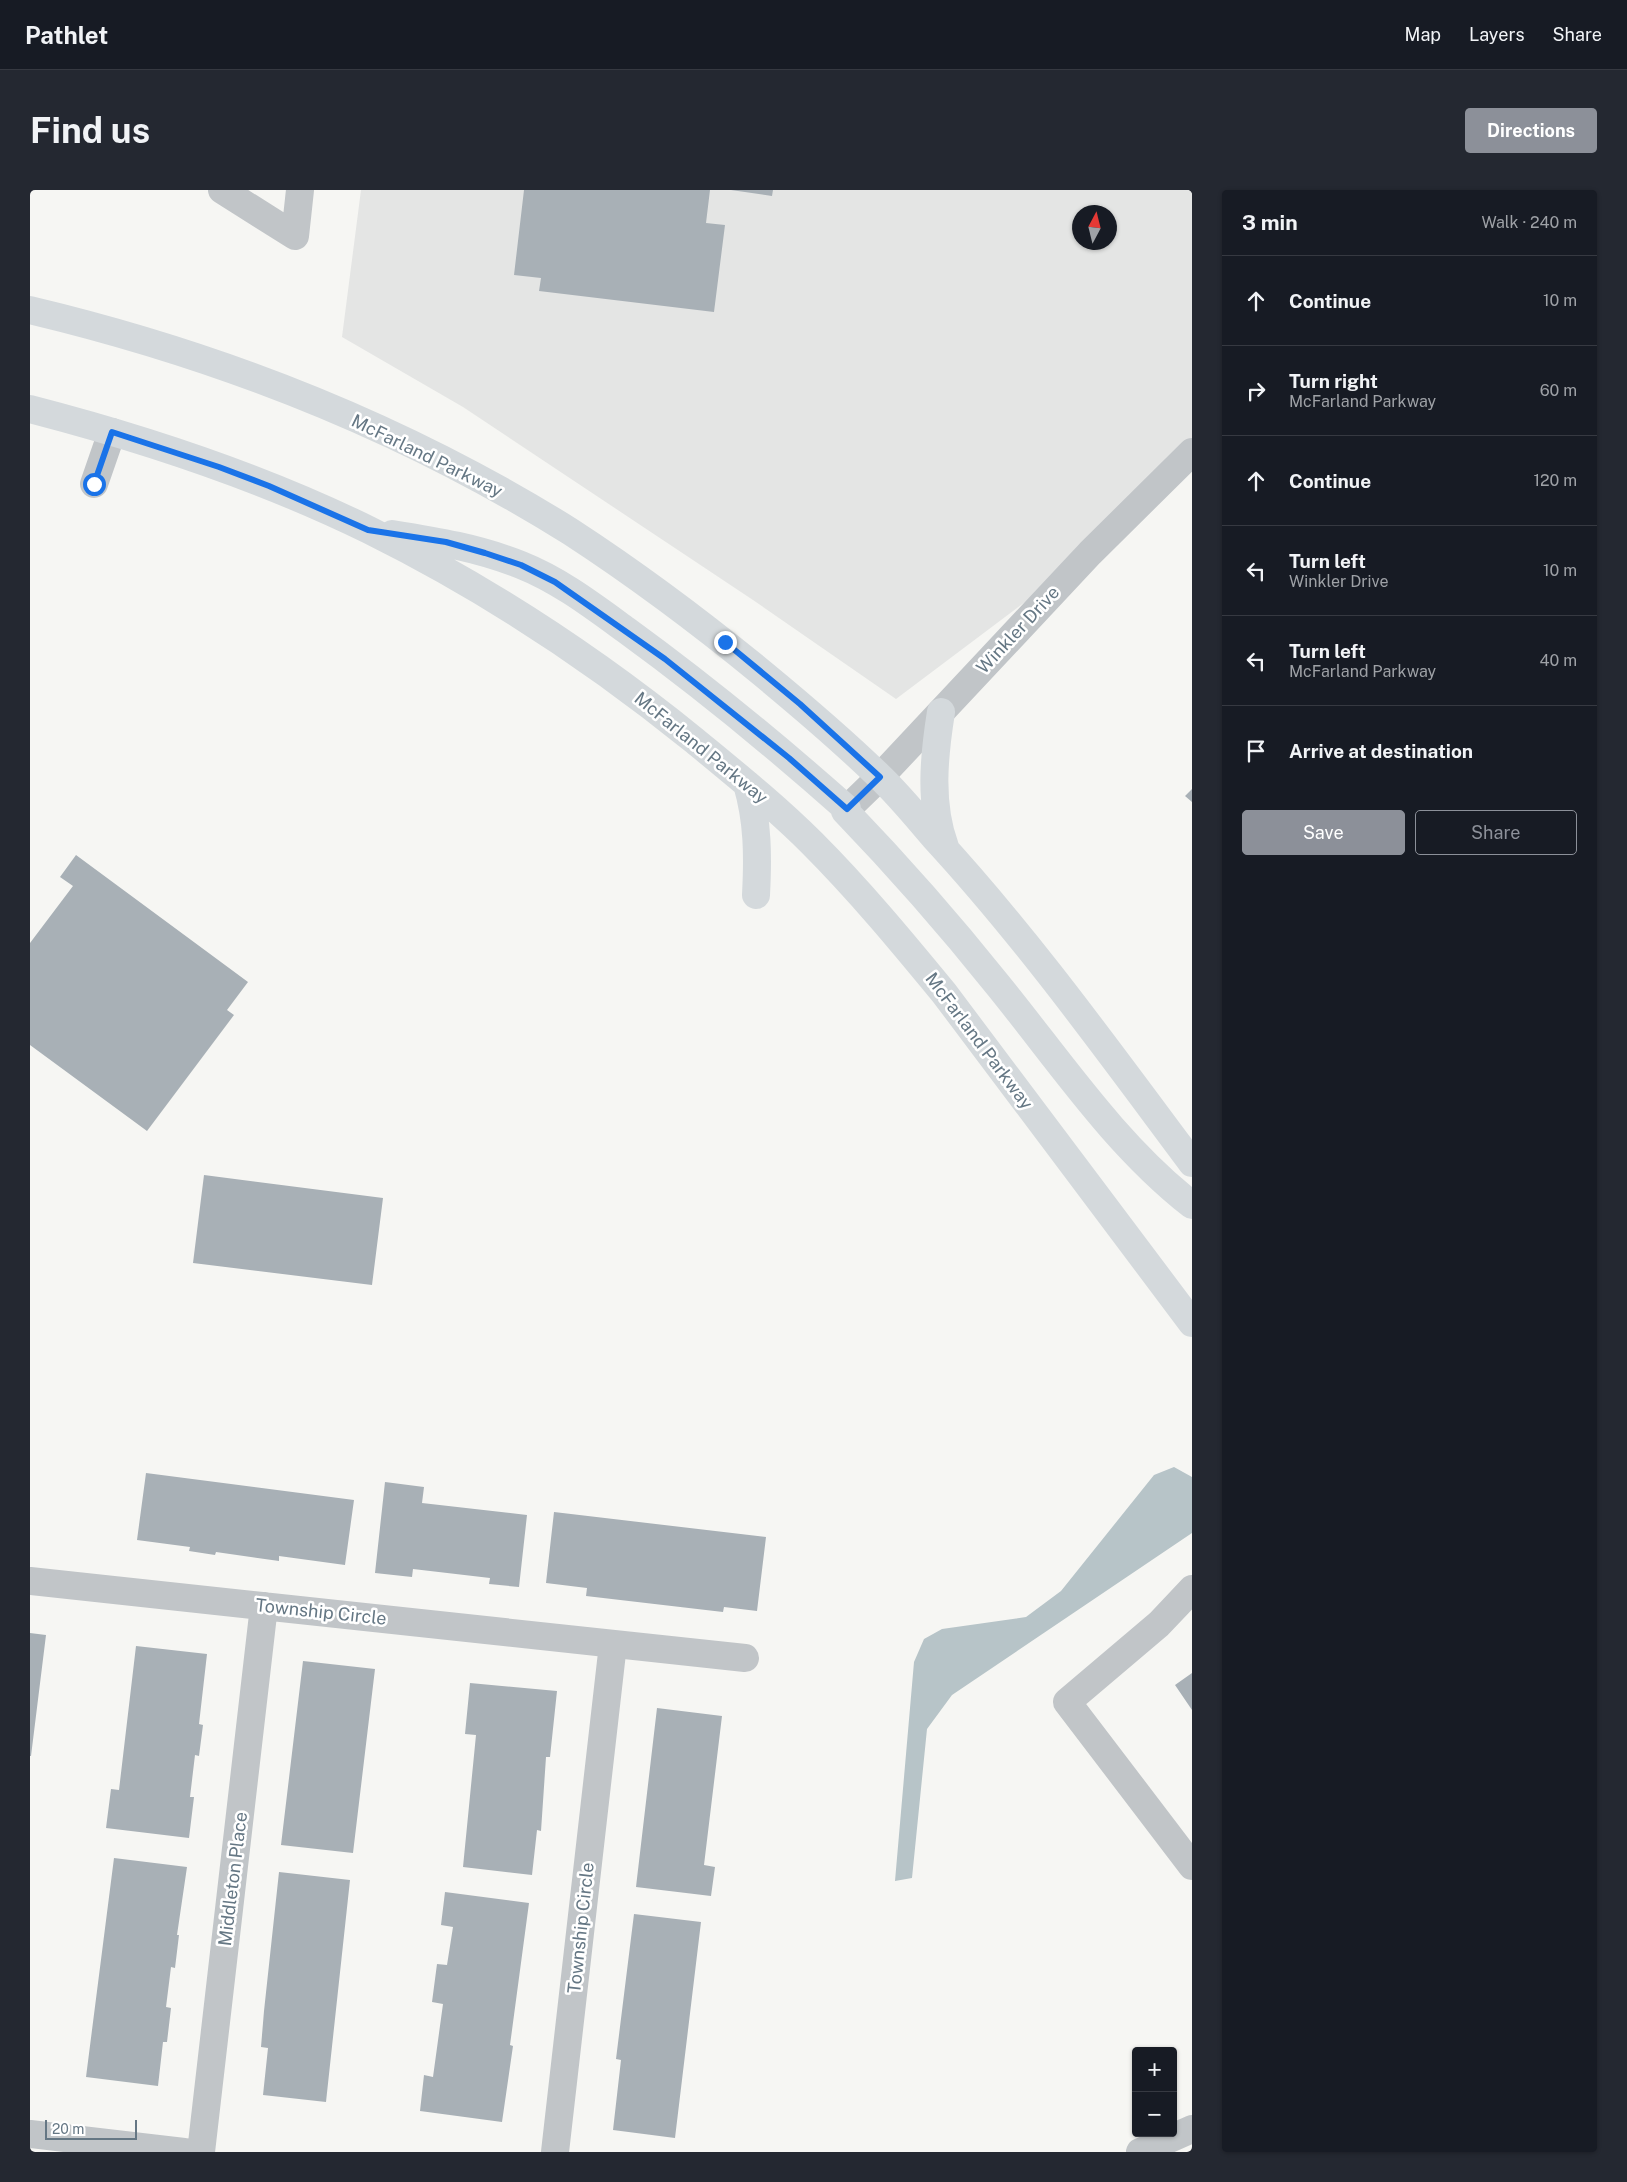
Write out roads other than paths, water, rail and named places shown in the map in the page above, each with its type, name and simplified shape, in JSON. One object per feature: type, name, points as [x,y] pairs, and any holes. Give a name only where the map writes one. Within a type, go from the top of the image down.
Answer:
[{"type":"main road","name":"McFarland Parkway","points":[[30,310],[183,352],[296,395],[385,432],[519,502],[572,533],[725,642],[800,704],[880,777],[945,848],[1020,936],[1192,1163]]},
{"type":"main road","name":"McFarland Parkway","points":[[30,409],[112,432],[244,476],[368,530],[470,584],[577,652],[667,718],[747,784],[811,842],[879,917],[944,993],[1192,1323]]},
{"type":"main road","points":[[368,530],[446,542],[521,565],[555,582],[665,659],[789,758],[846,810],[902,870],[997,984],[1087,1099],[1165,1184],[1192,1205]]},
{"type":"main road","points":[[941,712],[935,752],[934,782],[938,822],[945,848]]},
{"type":"main road","points":[[747,784],[756,828],[756,895]]},
{"type":"street","points":[[222,190],[295,236],[300,190]]},
{"type":"street","points":[[30,296],[56,316]]},
{"type":"street","points":[[94,484],[112,432]]},
{"type":"street","name":"Winkler Drive","points":[[846,810],[880,777],[1090,553],[1192,452]]},
{"type":"street","name":"Township Circle","points":[[30,1581],[745,1658]]},
{"type":"street","points":[[1192,1589],[1159,1624],[1067,1702],[1192,1866]]},
{"type":"street","name":"Middleton Place","points":[[201,2152],[264,1606]]},
{"type":"street","name":"Township Circle","points":[[556,2152],[613,1644]]},
{"type":"street","points":[[1140,2152],[1192,2129]]},
{"type":"street","points":[[30,2134],[184,2152]]}]
